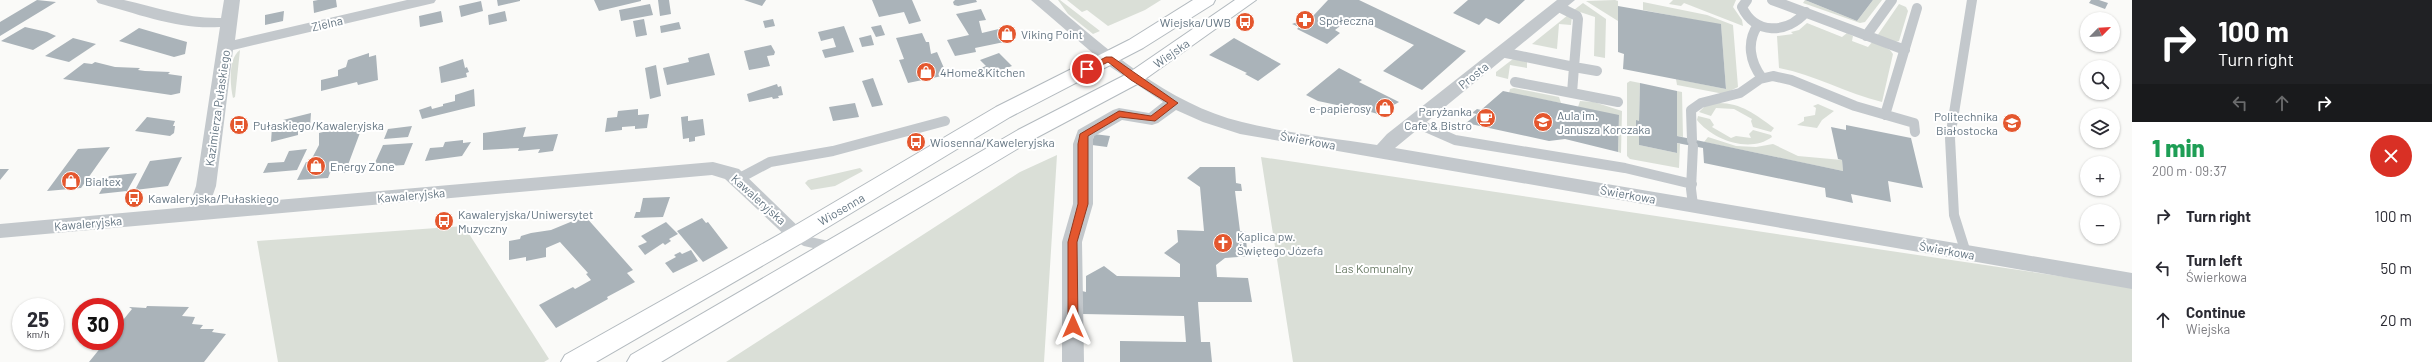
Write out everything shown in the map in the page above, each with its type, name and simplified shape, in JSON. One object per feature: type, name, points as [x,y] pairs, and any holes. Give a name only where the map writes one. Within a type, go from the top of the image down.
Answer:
[{"type":"main road","name":"Wiejska","points":[[1109,59],[1176,20],[1206,0]]},
{"type":"main road","name":"Wiejska","points":[[1134,78],[1247,0]]},
{"type":"main road","points":[[1176,20],[1199,34]]},
{"type":"main road","name":"Wiosenna","points":[[574,362],[797,235],[1003,112],[1109,59]]},
{"type":"main road","points":[[640,362],[832,247],[1000,152],[1025,135],[1134,78]]},
{"type":"street","points":[[104,0],[185,21],[209,23],[229,22]]},
{"type":"street","name":"Kazimierza Pułaskiego","points":[[196,214],[206,186],[232,0]]},
{"type":"street","name":"Zielna","points":[[226,47],[375,6],[428,0]]},
{"type":"street","points":[[1039,0],[1134,78]]},
{"type":"street","name":"Prosta","points":[[1382,152],[1393,138],[1563,3]]},
{"type":"street","name":"Świerkowa","points":[[1134,78],[1174,103],[1208,119],[1240,128],[2132,281]]},
{"type":"street","points":[[1073,362],[1072,242],[1083,204],[1082,144],[1084,134],[1119,114],[1152,119],[1174,103]]},
{"type":"street","name":"Kawaleryjska","points":[[0,231],[702,169],[721,169],[738,179],[797,235]]},
{"type":"lane","points":[[1747,0],[1742,7],[1744,14],[1758,25],[1774,29],[1796,23],[1806,12]]},
{"type":"lane","points":[[1772,0],[1904,50]]},
{"type":"lane","points":[[1866,36],[1892,0]]},
{"type":"lane","points":[[1966,253],[1954,216],[1950,138],[1972,0]]},
{"type":"lane","points":[[1563,3],[1578,18],[1572,93]]},
{"type":"lane","points":[[1885,115],[1917,8]]},
{"type":"lane","points":[[1758,25],[1750,38],[1754,66],[1762,78]]},
{"type":"lane","points":[[1501,52],[1597,71]]},
{"type":"lane","points":[[1693,205],[1693,143],[1691,110],[1696,105],[1736,96],[1744,92],[1755,80],[1776,77],[1796,81],[1834,99],[1914,123],[1915,132]]},
{"type":"lane","points":[[1515,82],[1618,102]]},
{"type":"lane","points":[[738,179],[770,162],[833,152],[945,121]]},
{"type":"lane","points":[[1414,122],[1455,140],[1625,168],[1692,184]]},
{"type":"lane","points":[[797,235],[806,241],[832,247]]},
{"type":"green space","points":[[1058,0],[1100,31],[1093,34],[1068,14]]},
{"type":"green space","points":[[1067,0],[1161,0],[1145,10],[1108,26],[1087,10],[1082,12]]},
{"type":"green space","points":[[1673,0],[1736,0],[1733,7],[1742,20],[1743,26],[1684,3],[1681,6],[1669,4]]},
{"type":"green space","points":[[1805,0],[1857,21],[1873,0],[1882,0],[1865,22],[1860,23],[1803,3]]},
{"type":"green space","points":[[1586,1],[1618,1],[1618,21]]},
{"type":"green space","points":[[1643,2],[1707,15],[1733,25],[1738,87],[1724,94],[1677,85],[1676,79],[1726,89],[1721,25],[1643,10]]},
{"type":"green space","points":[[1583,3],[1606,19],[1605,58],[1594,56],[1595,17],[1574,10]]},
{"type":"green space","points":[[1899,4],[1906,7],[1908,11],[1899,41],[1895,42],[1877,36]]},
{"type":"green space","points":[[1568,15],[1572,16],[1571,25],[1559,24],[1557,49],[1532,44]]},
{"type":"green space","points":[[1807,23],[1842,37],[1847,33],[1853,36],[1852,41],[1868,47],[1873,41],[1890,50],[1893,54],[1882,102],[1805,75],[1779,68],[1777,36],[1793,34],[1791,32],[1799,30]]},
{"type":"green space","points":[[240,50],[235,97],[233,98],[231,86],[232,65],[233,59]]},
{"type":"green space","points":[[1513,59],[1527,62],[1527,68],[1510,65],[1508,79],[1496,76],[1496,72]]},
{"type":"green space","points":[[1630,81],[1640,83],[1639,121],[1636,121],[1636,127],[1639,128],[1639,145],[1677,153],[1677,143],[1680,144],[1679,168],[1630,159],[1627,156],[1627,83]]},
{"type":"green space","points":[[1514,88],[1559,97],[1561,103],[1509,93],[1510,89]]},
{"type":"green space","points":[[1677,91],[1682,92],[1683,137],[1677,136]]},
{"type":"green space","points":[[1580,101],[1594,102],[1622,111],[1621,153],[1618,152],[1619,116],[1578,107]]},
{"type":"green space","points":[[1716,103],[1725,103],[1747,110],[1774,128],[1771,132],[1753,127],[1751,121],[1752,119],[1734,109],[1716,108],[1711,116],[1699,112],[1705,106]]},
{"type":"green space","points":[[1818,104],[1834,111],[1822,120],[1817,128],[1797,125],[1804,121],[1804,117],[1815,115],[1816,108],[1813,106]]},
{"type":"green space","points":[[1698,116],[1710,119],[1714,125],[1712,127],[1731,138],[1736,136],[1751,138],[1749,134],[1753,130],[1771,135],[1772,137],[1763,142],[1753,144],[1732,142],[1721,138],[1704,127],[1697,120]]},
{"type":"green space","points":[[1708,137],[1736,146],[1756,147],[1773,144],[1798,156],[1842,160],[1843,171],[1704,142]]},
{"type":"green space","points":[[1057,155],[1044,362],[726,362],[1020,172]]},
{"type":"green space","name":"Las Komunalny","points":[[1261,157],[2132,287],[2132,362],[1293,362]]},
{"type":"green space","points":[[860,168],[863,171],[835,186],[811,190],[805,183],[808,180]]},
{"type":"green space","points":[[464,226],[549,359],[544,362],[278,362],[257,241]]},
{"type":"building","points":[[37,0],[56,2],[0,36],[0,22]]},
{"type":"building","points":[[336,0],[337,7],[314,13],[313,1]]},
{"type":"building","points":[[497,0],[520,0],[520,1],[498,6]]},
{"type":"building","points":[[594,0],[641,0],[641,1],[599,11]]},
{"type":"building","points":[[658,0],[669,0],[671,14],[660,16]]},
{"type":"building","points":[[744,0],[766,0],[762,6]]},
{"type":"building","points":[[872,0],[912,0],[921,21],[909,24],[904,12],[879,17]]},
{"type":"building","points":[[955,0],[976,0],[977,2],[958,6],[954,5],[953,2]]},
{"type":"building","points":[[1328,0],[1359,0],[1466,51],[1422,90],[1383,71],[1414,45],[1360,20],[1348,20],[1335,30],[1340,33],[1327,44],[1297,29],[1299,27],[1292,24],[1313,16]]},
{"type":"building","points":[[1468,0],[1525,0],[1499,24],[1486,18],[1479,25],[1453,13]]},
{"type":"building","points":[[1805,0],[1873,0],[1857,21]]},
{"type":"building","points":[[2091,0],[2099,0],[2108,3],[2105,9],[2089,3]]},
{"type":"building","points":[[481,1],[483,11],[461,17],[459,6]]},
{"type":"building","points":[[650,4],[653,15],[621,21],[619,10]]},
{"type":"building","points":[[1618,6],[1721,24],[1726,89],[1623,69],[1624,54],[1618,52]]},
{"type":"building","points":[[981,9],[986,20],[979,21],[982,33],[1007,27],[1014,40],[975,48],[976,52],[955,56],[947,40],[969,35],[956,14]]},
{"type":"building","points":[[284,11],[283,21],[265,25],[265,15]]},
{"type":"building","points":[[441,11],[443,22],[420,27],[419,16]]},
{"type":"building","points":[[505,11],[507,21],[489,25],[488,15]]},
{"type":"building","points":[[644,19],[647,35],[636,37],[633,21]]},
{"type":"building","points":[[773,19],[775,26],[765,28],[763,21]]},
{"type":"building","points":[[679,22],[681,29],[661,33],[660,26]]},
{"type":"building","points":[[881,25],[885,35],[876,37],[871,27]]},
{"type":"building","points":[[844,26],[854,52],[825,58],[822,50],[836,47],[833,38],[821,41],[818,32]]},
{"type":"building","points":[[25,27],[47,32],[56,36],[33,50],[1,41]]},
{"type":"building","points":[[139,28],[187,42],[185,54],[174,57],[119,41]]},
{"type":"building","points":[[922,33],[926,42],[929,42],[931,54],[937,52],[947,75],[908,83],[899,60],[904,59],[896,38]]},
{"type":"building","points":[[871,35],[874,45],[862,47],[859,38]]},
{"type":"building","points":[[73,38],[96,44],[69,62],[45,56]]},
{"type":"building","points":[[1234,38],[1281,64],[1258,81],[1245,74],[1247,73],[1209,55]]},
{"type":"building","points":[[771,45],[775,52],[774,55],[767,56],[770,66],[749,70],[744,51]]},
{"type":"building","points":[[369,53],[369,57],[376,55],[378,80],[358,85],[357,82],[321,91],[321,80],[338,76],[338,70],[346,67],[348,60]]},
{"type":"building","points":[[709,53],[715,75],[667,85],[663,68],[689,62],[688,58]]},
{"type":"building","points":[[999,53],[1012,66],[982,77],[976,70],[986,66],[980,60]]},
{"type":"building","points":[[463,59],[465,68],[467,67],[469,72],[466,73],[467,77],[441,83],[439,67]]},
{"type":"building","points":[[95,62],[115,67],[140,68],[138,70],[145,71],[170,72],[168,74],[182,76],[180,93],[171,95],[63,79],[84,63],[92,64]]},
{"type":"building","points":[[656,65],[661,96],[650,99],[645,68]]},
{"type":"building","points":[[1339,68],[1362,80],[1359,82],[1399,102],[1378,114],[1367,111],[1351,103],[1346,107],[1318,101],[1306,95]]},
{"type":"building","points":[[873,78],[883,105],[872,107],[862,81]]},
{"type":"building","points":[[1640,83],[1677,91],[1677,136],[1843,171],[1842,160],[1838,159],[1831,127],[1846,130],[1846,125],[1911,138],[1923,188],[1888,181],[1891,202],[1851,194],[1853,203],[1826,197],[1825,188],[1704,163],[1703,148],[1677,143],[1677,153],[1639,145],[1639,128],[1636,127],[1636,120],[1639,121]]},
{"type":"building","points":[[777,84],[778,87],[781,86],[783,95],[778,96],[779,98],[773,99],[772,97],[749,102],[747,94]]},
{"type":"building","points":[[474,89],[475,106],[422,119],[419,110],[431,106],[432,109],[443,106],[443,104],[455,101],[455,95]]},
{"type":"building","name":"Aula im. Janusza Korczaka","points":[[1503,91],[1619,115],[1618,152],[1565,139],[1549,141],[1466,123],[1477,114],[1472,113],[1477,109],[1481,110]]},
{"type":"building","points":[[855,103],[859,117],[833,121],[829,107]]},
{"type":"building","points":[[638,109],[638,115],[649,114],[647,128],[635,129],[635,126],[622,127],[622,130],[605,132],[607,118],[617,117],[618,111]]},
{"type":"building","points":[[311,113],[310,127],[298,130],[298,135],[271,142],[272,127],[283,124],[283,120]]},
{"type":"building","points":[[688,116],[688,121],[703,119],[705,135],[695,137],[695,141],[689,142],[689,138],[683,139],[681,117]]},
{"type":"building","points":[[147,117],[175,121],[173,126],[175,126],[174,133],[170,136],[135,131]]},
{"type":"building","points":[[364,122],[345,173],[330,173],[328,178],[297,180],[306,162],[310,162],[319,145],[319,133]]},
{"type":"building","points":[[412,126],[408,137],[384,139],[388,129]]},
{"type":"building","points":[[526,127],[523,137],[558,134],[553,151],[538,153],[540,149],[518,151],[519,148],[483,150],[483,133]]},
{"type":"building","points":[[1094,134],[1110,136],[1107,147],[1092,145]]},
{"type":"building","points":[[463,140],[463,143],[471,142],[462,156],[425,161],[430,148],[443,147],[445,142]]},
{"type":"building","points":[[413,143],[404,165],[373,167],[383,145]]},
{"type":"building","points":[[110,147],[81,188],[47,191],[78,149]]},
{"type":"building","points":[[307,149],[297,170],[263,173],[268,163],[284,162],[289,151]]},
{"type":"building","points":[[182,157],[168,186],[135,190],[150,161]]},
{"type":"building","points":[[1200,167],[1235,167],[1236,183],[1241,184],[1242,191],[1235,191],[1240,231],[1245,231],[1247,249],[1250,249],[1251,256],[1225,258],[1216,265],[1217,277],[1248,278],[1252,302],[1198,302],[1201,342],[1210,342],[1212,362],[1120,362],[1120,341],[1186,342],[1184,316],[1083,314],[1082,291],[1086,292],[1086,276],[1104,266],[1117,276],[1180,277],[1180,264],[1164,253],[1178,242],[1177,230],[1204,231],[1200,187],[1187,178]]},
{"type":"building","points":[[0,169],[9,169],[0,180]]},
{"type":"building","points":[[137,173],[127,191],[99,194],[109,176]]},
{"type":"building","points":[[670,197],[663,217],[634,218],[636,212],[640,212],[643,198]]},
{"type":"building","points":[[585,216],[633,270],[627,273],[635,282],[556,328],[539,305],[573,287],[575,289],[591,280],[586,274],[588,273],[560,242],[546,248],[546,257],[526,261],[526,257],[509,260],[509,241],[520,239],[521,236],[531,233],[551,230]]},
{"type":"building","points":[[702,218],[706,223],[708,222],[728,248],[703,262],[677,231]]},
{"type":"building","points":[[666,222],[678,234],[669,239],[671,241],[665,245],[663,243],[645,255],[638,246],[647,242],[641,236]]},
{"type":"building","points":[[691,250],[698,261],[673,273],[665,263],[676,257],[674,255],[680,252],[682,254]]},
{"type":"building","points":[[147,306],[189,307],[182,316],[195,317],[192,324],[203,325],[200,329],[214,329],[212,332],[226,334],[204,362],[89,362],[99,350],[124,350],[124,319],[132,309],[129,307],[146,308]]},
{"type":"place","name":"Społeczna","points":[[1305,20]]},
{"type":"place","name":"Wiejska/UWB","points":[[1245,22]]},
{"type":"place","name":"Viking Point","points":[[1007,34]]},
{"type":"place","name":"4Home&Kitchen","points":[[926,72]]},
{"type":"place","name":"e-papierosy","points":[[1385,108]]},
{"type":"place","name":"Paryżanka Cafe & Bistro","points":[[1486,118]]},
{"type":"place","name":"Aula im. Janusza Korczaka","points":[[1543,122]]},
{"type":"place","name":"Politechnika Białostocka","points":[[2012,123]]},
{"type":"place","name":"Pułaskiego/Kawaleryjska","points":[[239,125]]},
{"type":"place","name":"Wiosenna/Kaweleryjska","points":[[916,142]]},
{"type":"place","name":"Energy Zone","points":[[316,166]]},
{"type":"place","name":"Bialtex","points":[[71,181]]},
{"type":"place","name":"Kawaleryjska/Pułaskiego","points":[[134,198]]},
{"type":"place","name":"Kawaleryjska/Uniwersytet Muzyczny","points":[[444,221]]},
{"type":"place","name":"Kaplica pw. Świętego Józefa","points":[[1223,243]]},
{"type":"route","points":[[1073,326],[1072,242],[1083,204],[1082,144],[1084,134],[1119,114],[1152,119],[1159,116],[1174,103],[1159,95],[1109,59],[1087,69]]}]
